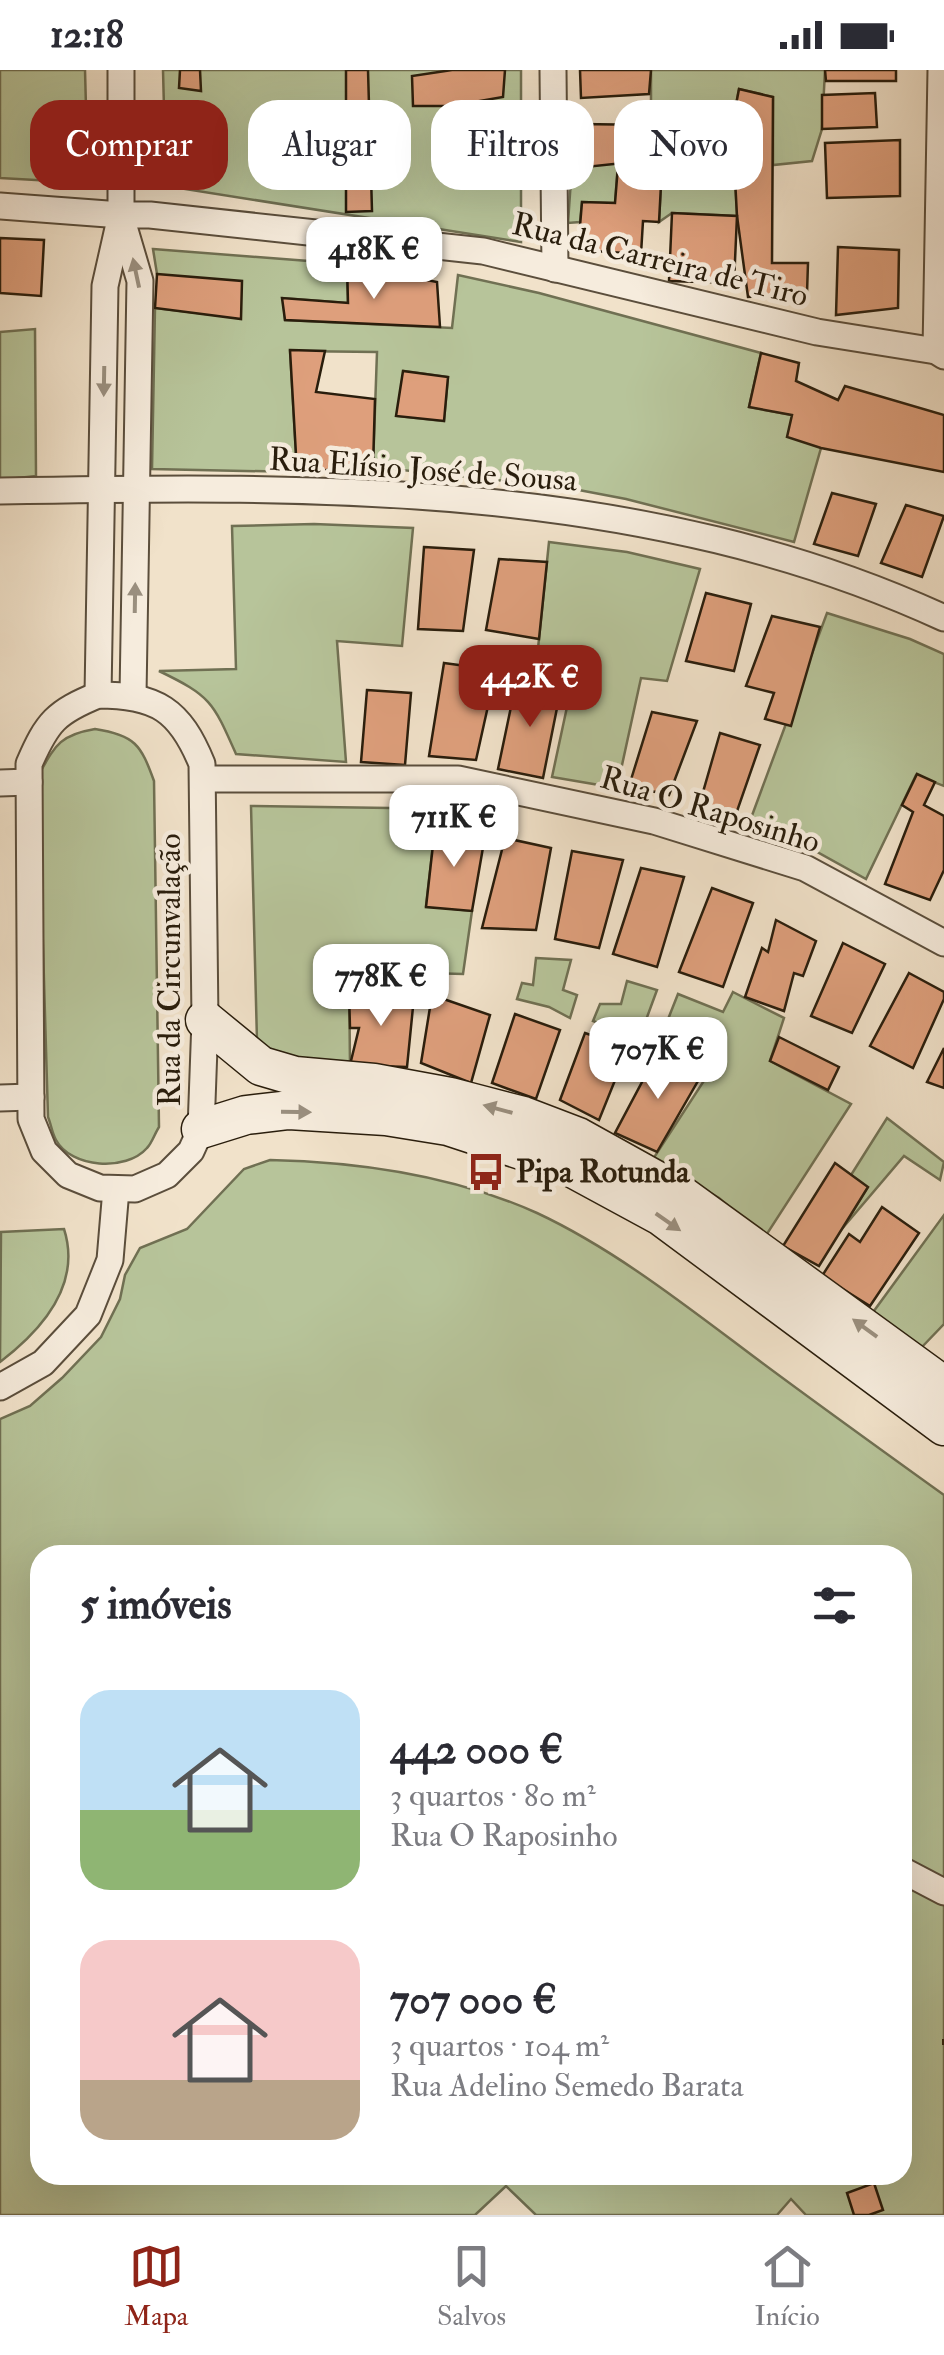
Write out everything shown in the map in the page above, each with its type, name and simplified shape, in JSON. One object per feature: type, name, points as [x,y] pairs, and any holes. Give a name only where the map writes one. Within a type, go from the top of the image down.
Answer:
[{"type":"main road","points":[[205,1020],[260,1066],[296,1076],[374,1083],[450,1097],[523,1116],[578,1137],[677,1192],[942,1412]]},
{"type":"main road","points":[[201,1129],[246,1115],[289,1110],[386,1116],[448,1126],[566,1165],[661,1216],[942,1412]]},
{"type":"street","points":[[98,695],[106,286],[121,216],[122,70]]},
{"type":"street","points":[[553,70],[554,270]]},
{"type":"street","points":[[941,70],[941,352]]},
{"type":"street","name":"Rua da Carreira de Tiro","points":[[0,206],[121,216],[150,214],[482,251],[817,332],[941,352]]},
{"type":"street","points":[[121,216],[140,281],[133,695]]},
{"type":"street","name":"Rua Elísio José de Sousa","points":[[0,491],[363,492],[525,505],[693,532],[874,586],[944,618]]},
{"type":"street","name":"Rua da Circunvalação","points":[[98,695],[133,695],[165,708],[189,732],[202,764],[205,1020],[201,1129],[191,1151],[166,1175],[134,1189],[100,1188],[68,1175],[44,1151],[31,1119],[29,764],[42,732],[66,708],[98,695]]},
{"type":"street","name":"Rua O Raposinho","points":[[203,779],[458,779],[654,821],[806,868],[944,943]]},
{"type":"street","points":[[0,782],[29,782]]},
{"type":"street","points":[[0,1098],[31,1098]]},
{"type":"street","points":[[0,1387],[43,1363],[88,1315],[110,1260],[116,1188]]},
{"type":"street","points":[[912,1875],[944,1892]]},
{"type":"green space","points":[[0,70],[85,70],[86,100],[30,100],[30,180],[0,178]]},
{"type":"green space","points":[[163,70],[521,70],[521,100],[431,100],[431,190],[521,190],[521,242],[191,190],[228,190],[228,100],[164,100]]},
{"type":"green space","points":[[651,70],[825,70],[822,129],[812,161],[773,165],[773,97],[739,89],[737,100],[651,100]]},
{"type":"green space","points":[[614,163],[615,203],[582,202],[580,222],[568,223],[570,190],[594,190],[594,164]]},
{"type":"green space","points":[[661,190],[736,190],[737,216],[672,213],[659,222]]},
{"type":"green space","points":[[153,249],[347,264],[348,303],[283,298],[285,320],[452,328],[458,275],[761,353],[749,407],[792,415],[821,448],[794,542],[563,487],[373,467],[377,352],[290,351],[297,472],[152,469],[155,308],[240,318],[157,274]],"holes":[[[404,371],[448,377],[444,421],[397,416]]]},
{"type":"green space","points":[[35,329],[36,476],[0,480],[0,332]]},
{"type":"green space","points":[[232,526],[413,528],[402,646],[337,641],[346,762],[236,754],[208,702],[190,687],[159,671],[236,669]]},
{"type":"green space","points":[[549,542],[627,552],[700,569],[667,681],[641,678],[617,788],[552,777],[576,665],[537,658]]},
{"type":"green space","points":[[827,613],[944,654],[944,786],[916,775],[866,879],[808,847],[747,829]]},
{"type":"green space","points":[[95,729],[135,744],[154,781],[159,1127],[149,1146],[138,1156],[99,1164],[63,1149],[48,1117],[38,776],[59,744]]},
{"type":"green space","points":[[251,806],[390,808],[487,822],[485,836],[435,828],[426,906],[472,911],[463,974],[349,971],[350,1065],[294,1062],[257,1041]]},
{"type":"green space","points":[[536,958],[571,960],[563,990],[577,995],[570,1018],[549,1007],[517,999],[522,983],[533,985]]},
{"type":"green space","points":[[627,981],[657,990],[639,1039],[593,1021],[600,1004],[621,1004]]},
{"type":"green space","points":[[733,992],[784,1018],[770,1061],[851,1104],[765,1237],[719,1198],[653,1159],[711,1070],[659,1042],[678,994],[723,1012]]},
{"type":"green space","points":[[887,1118],[944,1162],[940,1180],[904,1156],[841,1230],[867,1188],[851,1175]]},
{"type":"green space","points":[[270,1160],[406,1173],[506,1200],[566,1227],[648,1279],[944,1495],[944,2215],[806,2215],[791,2199],[777,2215],[536,2215],[506,2186],[475,2215],[0,2215],[0,1419],[30,1406],[101,1337],[140,1248],[187,1229],[244,1169]]},
{"type":"green space","points":[[944,1215],[944,1324],[921,1348],[871,1315]]},
{"type":"green space","points":[[64,1229],[68,1269],[63,1287],[43,1321],[0,1362],[1,1232]]},
{"type":"building","points":[[180,70],[200,70],[201,91],[179,88]]},
{"type":"building","points":[[346,70],[368,70],[369,100],[346,100]]},
{"type":"building","points":[[452,70],[505,70],[503,97],[431,100],[431,106],[413,106],[412,76]]},
{"type":"building","points":[[580,70],[651,70],[649,94],[581,98]]},
{"type":"building","points":[[825,70],[896,70],[896,81],[826,81]]},
{"type":"building","points":[[739,89],[773,97],[772,263],[808,263],[807,293],[748,297],[736,190],[763,190],[763,100],[737,100]]},
{"type":"building","points":[[875,93],[877,127],[822,129],[822,95]]},
{"type":"building","points":[[594,124],[614,124],[614,164],[594,166]]},
{"type":"building","points":[[900,140],[900,196],[827,198],[825,143]]},
{"type":"building","points":[[346,190],[371,190],[372,211],[346,212]]},
{"type":"building","points":[[616,190],[661,190],[659,222],[643,221],[641,254],[578,250],[582,202],[615,203]]},
{"type":"building","points":[[672,213],[737,216],[734,283],[669,281]]},
{"type":"building","points":[[0,238],[44,240],[41,296],[0,293]]},
{"type":"building","points":[[838,247],[899,250],[898,308],[836,315]]},
{"type":"building","points":[[347,264],[437,282],[440,327],[285,320],[282,298],[348,303]]},
{"type":"building","points":[[157,274],[242,281],[241,319],[155,308]]},
{"type":"building","points":[[290,350],[325,351],[316,392],[375,399],[373,467],[297,472]]},
{"type":"building","points":[[761,353],[799,363],[796,381],[838,400],[845,386],[944,415],[944,472],[821,448],[787,437],[792,415],[749,407]]},
{"type":"building","points":[[403,371],[448,377],[444,421],[396,416]]},
{"type":"building","points":[[832,493],[876,504],[858,556],[814,544]]},
{"type":"building","points":[[906,505],[944,516],[922,577],[881,563]]},
{"type":"building","points":[[424,547],[474,550],[463,631],[418,629]]},
{"type":"building","points":[[499,559],[547,562],[539,639],[486,630]]},
{"type":"building","points":[[706,593],[751,604],[734,671],[686,661]]},
{"type":"building","points":[[772,616],[820,627],[791,726],[765,719],[774,693],[746,686]]},
{"type":"building","points":[[444,663],[496,670],[476,760],[429,756]]},
{"type":"building","points":[[516,683],[561,688],[543,778],[498,769]]},
{"type":"building","points":[[367,690],[411,693],[405,765],[361,762]]},
{"type":"building","points":[[652,712],[697,721],[669,795],[629,786]]},
{"type":"building","points":[[720,733],[760,745],[735,817],[699,806]]},
{"type":"building","points":[[917,774],[935,782],[924,805],[944,816],[944,870],[930,900],[885,884],[913,812],[902,805]]},
{"type":"building","points":[[435,827],[485,836],[472,911],[426,907]]},
{"type":"building","points":[[505,838],[551,848],[536,930],[482,928]]},
{"type":"building","points":[[572,851],[623,860],[599,948],[555,939]]},
{"type":"building","points":[[641,868],[684,877],[657,967],[613,954]]},
{"type":"building","points":[[712,888],[753,903],[723,987],[679,972]]},
{"type":"building","points":[[776,920],[816,941],[803,976],[794,973],[784,1011],[745,997],[762,948],[768,952]]},
{"type":"building","points":[[843,943],[885,964],[852,1033],[811,1016]]},
{"type":"building","points":[[909,973],[944,992],[913,1068],[870,1046]]},
{"type":"building","points":[[349,991],[414,997],[407,1067],[350,1065],[359,1028],[350,1028]]},
{"type":"building","points":[[432,995],[490,1015],[471,1083],[421,1063]]},
{"type":"building","points":[[515,1014],[560,1030],[536,1099],[492,1083]]},
{"type":"building","points":[[585,1033],[628,1048],[599,1120],[560,1100]]},
{"type":"building","points":[[779,1037],[839,1067],[828,1090],[770,1061]]},
{"type":"building","points":[[944,1048],[944,1088],[927,1082]]},
{"type":"building","points":[[658,1052],[702,1074],[657,1152],[615,1133]]},
{"type":"building","points":[[835,1163],[868,1187],[819,1266],[783,1246]]},
{"type":"building","points":[[882,1207],[919,1233],[870,1306],[822,1276],[849,1234],[860,1242]]},
{"type":"building","points":[[875,2185],[883,2210],[854,2215],[847,2193]]},
{"type":"place","name":"Pipa Rotunda","points":[[486,1172]]}]
